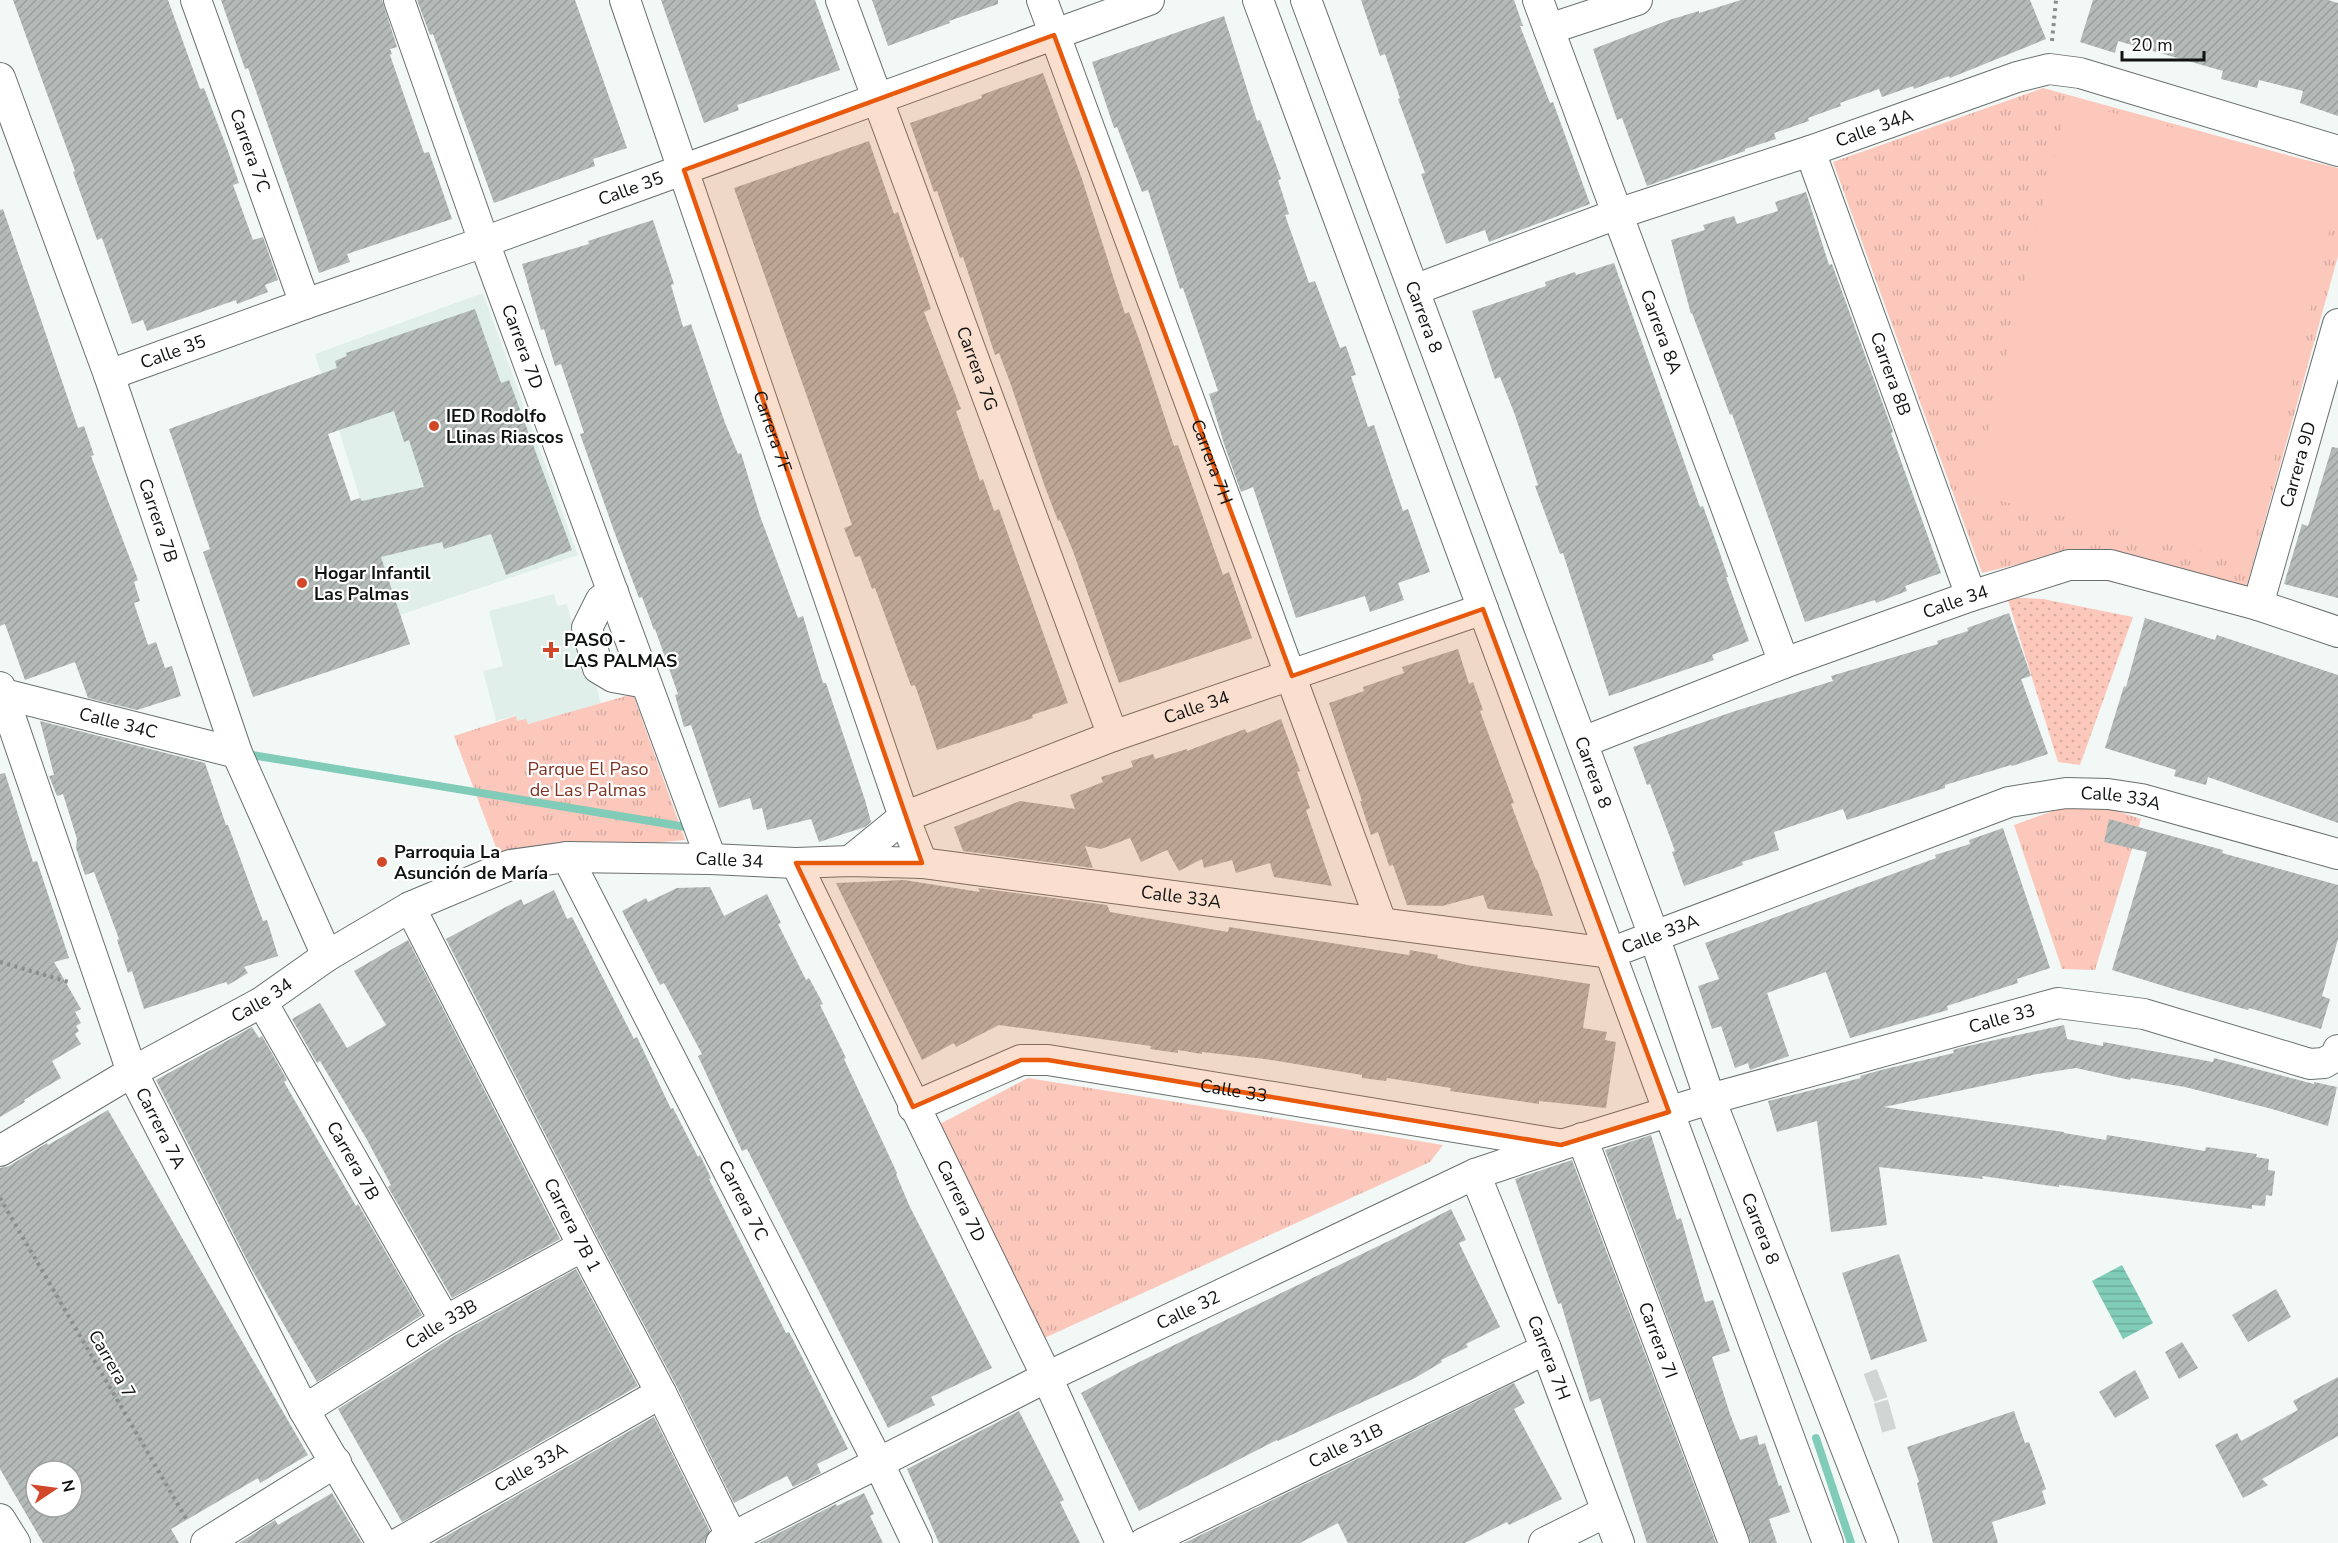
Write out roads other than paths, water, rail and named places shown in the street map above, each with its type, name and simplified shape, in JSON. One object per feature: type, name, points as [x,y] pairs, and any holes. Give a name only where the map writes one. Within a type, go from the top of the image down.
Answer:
[{"type":"street","name":"Carrera 7C","points":[[196,0],[305,304]]},
{"type":"street","name":"Carrera 7D","points":[[399,0],[484,242],[711,859]]},
{"type":"street","name":"Carrera 7F","points":[[625,0],[904,817],[922,863]]},
{"type":"street","name":"Carrera 7G","points":[[841,0],[1113,736]]},
{"type":"street","name":"Carrera 7H","points":[[1042,0],[1381,922]]},
{"type":"street","name":"Calle 35","points":[[109,375],[684,170],[1149,0]]},
{"type":"street","points":[[1258,0],[1827,1543]]},
{"type":"street","name":"Carrera 8","points":[[1306,0],[1654,936],[1710,1099],[1883,1543]]},
{"type":"street","name":"Carrera 8A","points":[[1538,0],[1784,663]]},
{"type":"street","points":[[1549,29],[1637,0]]},
{"type":"street","name":"Calle 34A","points":[[1414,290],[1617,214],[1810,151],[2017,77],[2049,69],[2080,73],[2338,151]]},
{"type":"street","name":"Carrera 7B","points":[[0,78],[109,375],[237,753],[327,956]]},
{"type":"street","name":"Carrera 8B","points":[[1810,151],[1971,596]]},
{"type":"street","name":"Carrera 9D","points":[[2258,605],[2338,324]]},
{"type":"street","name":"Calle 34","points":[[1582,742],[1784,663],[1971,596],[2069,565],[2110,565],[2258,605],[2338,632]]},
{"type":"street","points":[[613,592],[601,600],[587,628],[598,668],[613,677],[646,682]]},
{"type":"street","name":"Calle 34","points":[[0,1151],[132,1072],[262,1002],[327,956],[410,907],[510,865],[567,857],[796,863],[850,861],[904,817],[1113,736],[1484,609]]},
{"type":"street","name":"Calle 34C","points":[[1,691],[237,753]]},
{"type":"street","name":"Carrera 7A","points":[[1,691],[132,1072],[304,1410],[382,1543]]},
{"type":"street","name":"Calle 33A","points":[[850,861],[922,863],[1610,953],[2009,802],[2066,793],[2108,794],[2140,799],[2338,854]]},
{"type":"street","name":"Carrera 7C","points":[[567,857],[879,1464],[917,1543]]},
{"type":"street","name":"Carrera 7D","points":[[796,863],[913,1107],[1047,1377],[1120,1543]]},
{"type":"street","name":"Carrera 7B 1","points":[[410,907],[583,1246],[661,1393],[729,1541]]},
{"type":"street","name":"Carrera 7B","points":[[262,1002],[445,1321]]},
{"type":"street","name":"Calle 33","points":[[1669,1112],[2058,1003],[2144,1014],[2310,1064],[2324,1063],[2337,1053]]},
{"type":"street","name":"Calle 33","points":[[913,1107],[1021,1060],[1048,1060],[1572,1141]]},
{"type":"street","name":"Calle 32","points":[[729,1541],[1047,1377],[1475,1174],[1572,1141],[1669,1112]]},
{"type":"street","name":"Carrera 7I","points":[[1572,1141],[1734,1543]]},
{"type":"street","name":"Carrera 7H","points":[[1475,1174],[1546,1349],[1619,1543]]},
{"type":"street","name":"Calle 33B","points":[[304,1410],[445,1321],[583,1246]]},
{"type":"street","name":"Calle 31B","points":[[1144,1543],[1546,1349]]},
{"type":"street","name":"Calle 33A","points":[[399,1543],[661,1393]]},
{"type":"street","points":[[197,1533],[336,1462]]},
{"type":"street","points":[[1544,1543],[1606,1512]]},
{"type":"street","points":[[0,1519],[15,1543]]},
{"type":"waterway","points":[[246,754],[692,828]]},
{"type":"waterway","points":[[1816,1438],[1851,1543]]},
{"type":"tunnel","points":[[1869,1388],[1882,1383]]},
{"type":"tunnel","points":[[1878,1418],[1892,1414]]},
{"type":"place","name":"IED Rodolfo Llinas Riascos","points":[[434,426]]},
{"type":"place","name":"Hogar Infantil Las Palmas","points":[[302,583]]},
{"type":"place","name":"PASO - LAS PALMAS","points":[[551,650]]},
{"type":"place","name":"Parroquia La Asunción de María","points":[[382,862]]},
{"type":"park label","name":"Parque El Paso de Las Palmas","points":[[588,779]]}]
